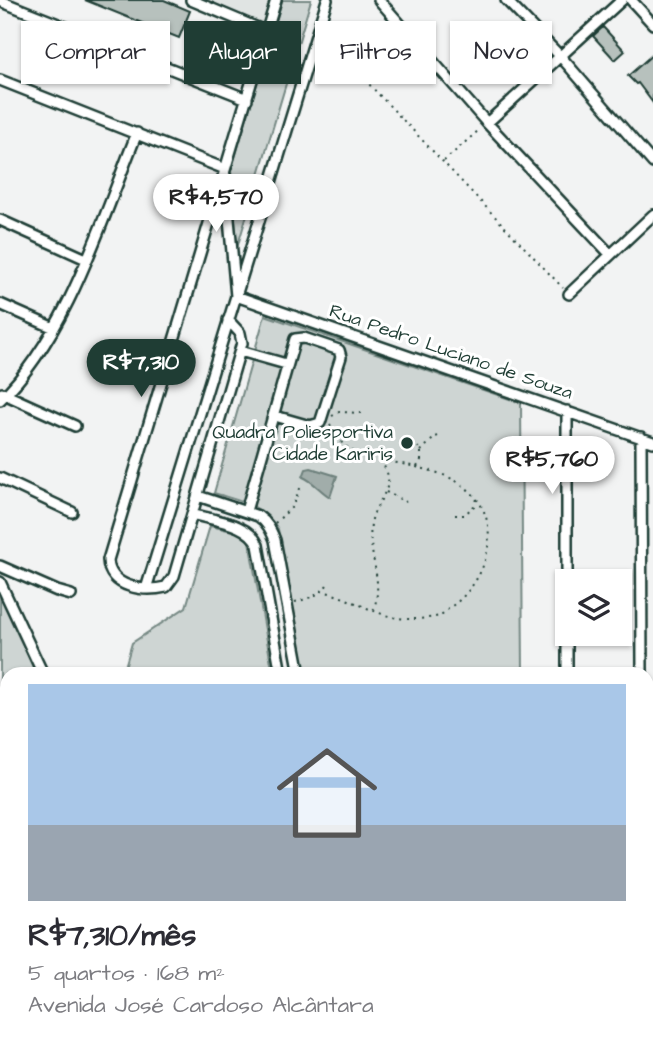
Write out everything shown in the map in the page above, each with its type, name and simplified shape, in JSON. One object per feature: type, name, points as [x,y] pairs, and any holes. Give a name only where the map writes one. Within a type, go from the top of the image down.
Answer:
[{"type":"street","points":[[191,0],[241,21]]},
{"type":"street","points":[[270,21],[276,0]]},
{"type":"street","points":[[321,21],[327,0]]},
{"type":"street","points":[[379,0],[487,123],[610,254]]},
{"type":"street","points":[[506,0],[561,57],[653,163]]},
{"type":"street","points":[[487,123],[622,0]]},
{"type":"street","points":[[631,0],[653,24]]},
{"type":"street","points":[[0,1],[247,99]]},
{"type":"street","points":[[146,589],[315,40]]},
{"type":"street","points":[[0,80],[225,169]]},
{"type":"street","points":[[228,320],[240,333],[242,343],[170,583],[166,587],[134,588],[121,583],[112,574],[108,560],[251,84]]},
{"type":"street","points":[[75,426],[2,396],[24,372],[54,328],[86,259],[137,133]]},
{"type":"street","points":[[225,169],[236,296]]},
{"type":"street","points":[[569,294],[653,215]]},
{"type":"street","points":[[0,220],[86,259]]},
{"type":"street","name":"Rua Pedro Luciano de Souza","points":[[236,296],[653,442]]},
{"type":"street","points":[[0,304],[54,328]]},
{"type":"street","points":[[246,511],[275,416],[293,344],[299,337],[324,344],[342,353],[320,423],[310,426],[275,416]]},
{"type":"street","points":[[240,351],[286,365]]},
{"type":"street","points":[[567,411],[567,569]]},
{"type":"street","points":[[641,437],[642,667]]},
{"type":"street","points":[[0,478],[72,512]]},
{"type":"street","points":[[198,496],[246,511],[265,521],[271,530],[299,667]]},
{"type":"street","points":[[192,514],[242,528],[254,536],[258,545],[280,667]]},
{"type":"street","points":[[0,566],[57,592],[71,595]]},
{"type":"street","points":[[0,582],[40,667]]},
{"type":"street","points":[[567,646],[567,667]]},
{"type":"path","points":[[369,84],[569,294]]},
{"type":"path","points":[[443,162],[487,123]]},
{"type":"path","points":[[321,591],[337,594],[383,616],[412,619],[439,616],[467,596],[483,571],[490,548],[488,525],[477,499],[465,487],[442,474],[379,459],[362,458],[351,452],[329,426],[331,416],[339,412],[361,413]]},
{"type":"path","points":[[421,451],[435,437],[442,435]]},
{"type":"path","points":[[416,468],[421,460],[418,447]]},
{"type":"path","points":[[373,611],[378,596],[370,529],[389,482],[387,469],[379,459]]},
{"type":"path","points":[[271,530],[278,519],[292,507],[302,484]]},
{"type":"path","points":[[385,491],[406,502]]},
{"type":"path","points":[[456,515],[464,515],[477,499]]},
{"type":"path","points":[[287,603],[306,600],[328,583]]},
{"type":"shaded area","points":[[201,0],[268,0],[263,21],[252,21]]},
{"type":"shaded area","points":[[282,0],[311,0],[301,34],[301,21],[276,21]]},
{"type":"shaded area","points":[[257,84],[286,84],[237,248],[231,171]]},
{"type":"shaded area","points":[[265,315],[521,403],[523,667],[304,667],[278,529],[266,514],[258,509],[214,493]]},
{"type":"shaded area","points":[[306,469],[337,476],[330,497],[303,477]]},
{"type":"shaded area","points":[[210,526],[237,532],[249,541],[272,667],[125,667],[132,643],[186,607]]},
{"type":"shaded area","points":[[0,589],[33,667],[0,667]]},
{"type":"building","points":[[85,0],[164,0],[190,11],[179,38],[170,34],[170,21],[137,21]]},
{"type":"building","points":[[603,27],[625,51],[615,60],[593,36]]},
{"type":"building","points":[[653,54],[653,103],[638,83],[628,76]]},
{"type":"place","name":"Quadra Poliesportiva Cidade Kariris","points":[[407,443]]}]
